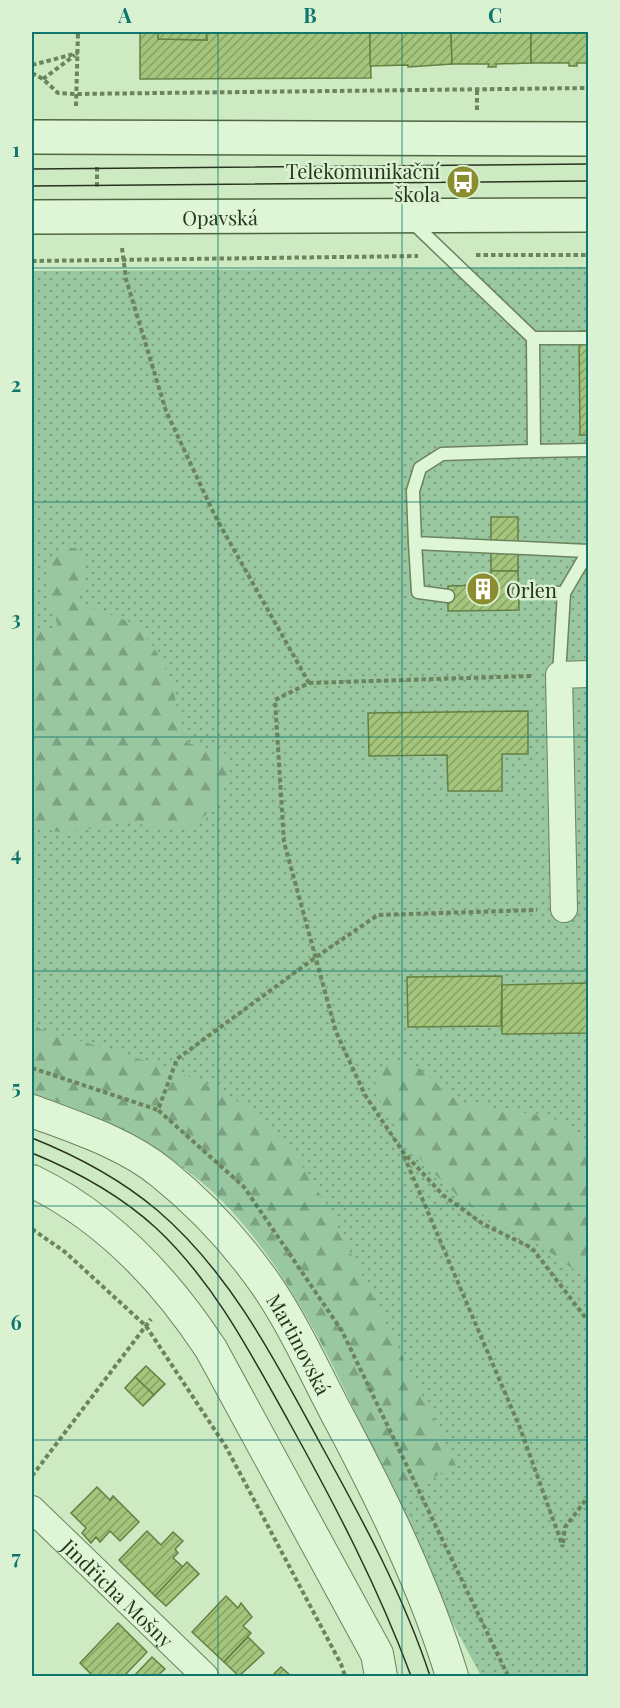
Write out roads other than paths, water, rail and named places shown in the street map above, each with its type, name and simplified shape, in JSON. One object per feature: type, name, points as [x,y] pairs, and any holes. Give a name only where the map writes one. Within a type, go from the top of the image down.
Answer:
[{"type":"main road","points":[[32,137],[588,139]]},
{"type":"main road","name":"Opavská","points":[[32,217],[588,215]]},
{"type":"street","points":[[564,909],[559,675],[588,674]]},
{"type":"street","name":"Martinovská","points":[[32,1111],[98,1136],[134,1154],[161,1172],[229,1236],[268,1288],[365,1467],[407,1559],[443,1647],[452,1677]]},
{"type":"street","points":[[32,1181],[73,1204],[100,1223],[126,1244],[171,1292],[212,1349],[379,1665],[398,1677]]},
{"type":"street","name":"Jindřicha Mošny","points":[[32,1509],[205,1677]]},
{"type":"lane","points":[[404,214],[533,338],[588,338]]},
{"type":"lane","points":[[533,338],[534,451]]},
{"type":"lane","points":[[448,596],[418,592],[413,491],[420,468],[442,454],[588,450]]},
{"type":"lane","points":[[415,543],[588,552],[564,593],[559,675]]},
{"type":"lane","points":[[519,592],[564,593]]},
{"type":"tram line","points":[[32,169],[588,164]]},
{"type":"tram line","points":[[32,186],[588,181]]},
{"type":"tram line","points":[[32,1138],[97,1169],[143,1198],[183,1234],[229,1289],[286,1380],[366,1528],[407,1616],[430,1676]]},
{"type":"tram line","points":[[32,1153],[97,1185],[128,1205],[177,1249],[214,1295],[260,1371],[339,1515],[370,1578],[411,1676]]},
{"type":"place","name":"Telekomunikační škola","points":[[463,182]]},
{"type":"place","name":"Orlen","points":[[483,589]]}]
